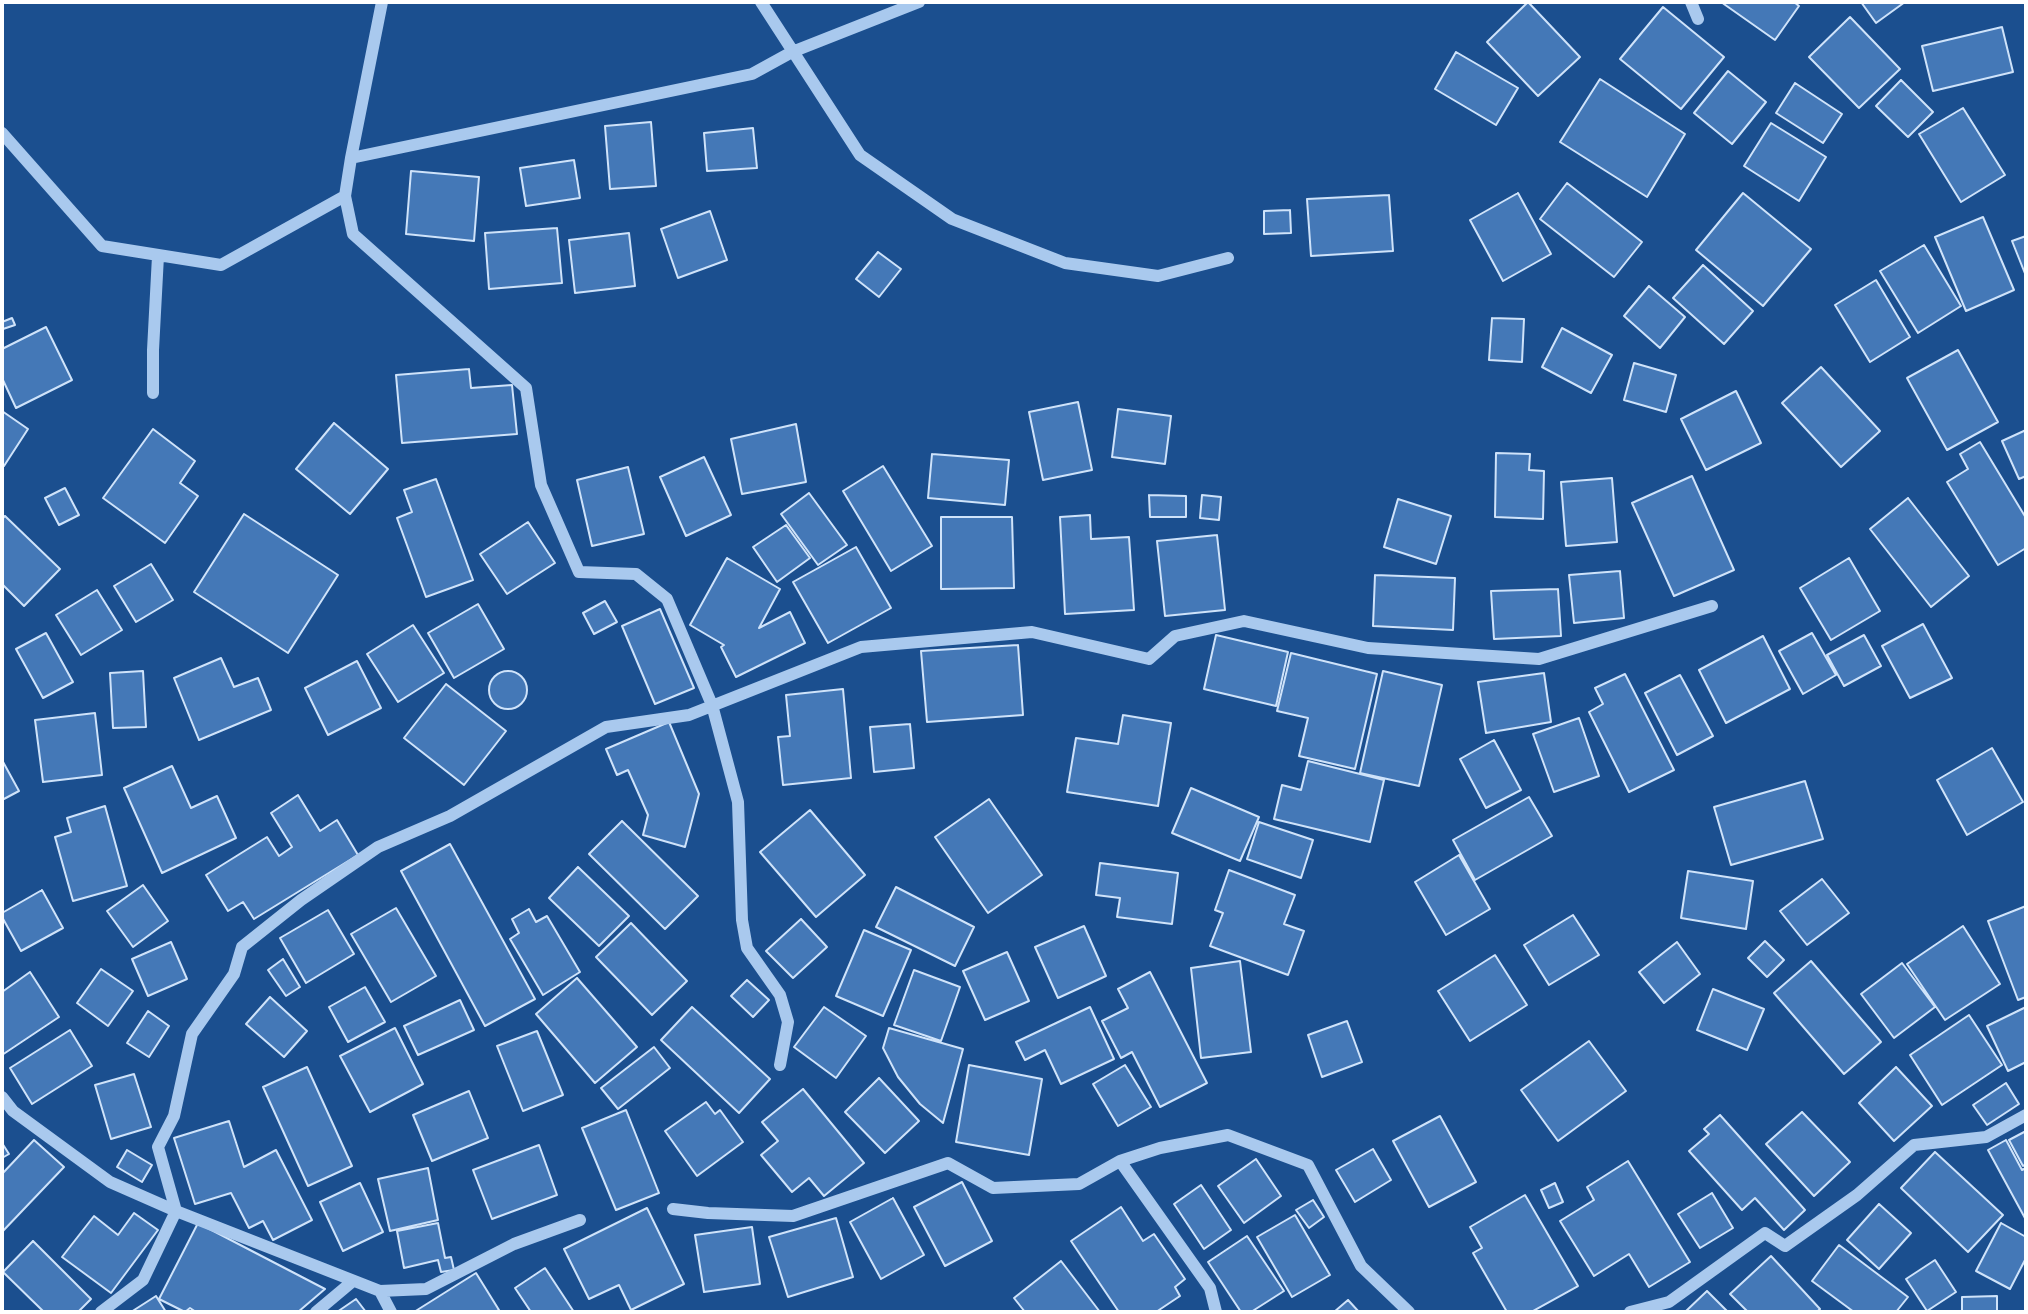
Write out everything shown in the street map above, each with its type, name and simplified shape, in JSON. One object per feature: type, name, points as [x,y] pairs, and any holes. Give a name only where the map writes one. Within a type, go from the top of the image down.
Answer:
[{"type":"street","points":[[382,2],[345,197],[353,234],[526,388],[541,485],[579,572],[636,574],[667,600],[712,705],[738,802],[742,920],[747,948],[780,995],[788,1023],[780,1065]]},
{"type":"street","points":[[761,2],[860,155],[952,219],[1065,263],[1158,276],[1228,258]]},
{"type":"street","points":[[351,158],[752,74],[792,52],[887,8],[919,2]]},
{"type":"street","points":[[1691,2],[1698,19]]},
{"type":"street","points":[[2,133],[102,246],[221,265],[345,197]]},
{"type":"street","points":[[153,393],[159,256]]},
{"type":"street","points":[[101,1312],[143,1280],[176,1211],[158,1147],[174,1116],[192,1034],[233,974],[242,947],[301,900],[378,847],[450,816],[606,727],[689,715],[861,648],[1032,632],[1149,659],[1175,636],[1244,621],[1368,648],[1539,659],[1712,606]]},
{"type":"street","points":[[2,1097],[13,1111],[110,1182],[176,1211],[380,1291],[426,1289],[514,1244],[580,1220]]},
{"type":"street","points":[[1630,1312],[1669,1302],[1765,1233],[1785,1246],[1857,1195],[1914,1145],[1986,1137],[2026,1115]]},
{"type":"street","points":[[673,1209],[793,1216],[948,1163],[993,1188],[1079,1184],[1120,1161],[1160,1148],[1228,1135],[1308,1165],[1361,1266],[1409,1312]]},
{"type":"street","points":[[1120,1161],[1210,1288],[1216,1312]]},
{"type":"street","points":[[316,1312],[353,1281]]},
{"type":"street","points":[[380,1291],[391,1312]]},
{"type":"building","points":[[1528,2],[1580,57],[1538,96],[1487,42]]},
{"type":"building","points":[[1721,2],[1794,2],[1799,6],[1775,40]]},
{"type":"building","points":[[1861,2],[1905,2],[1876,23]]},
{"type":"building","points":[[1663,7],[1724,57],[1681,109],[1620,59]]},
{"type":"building","points":[[1850,17],[1900,69],[1859,108],[1809,57]]},
{"type":"building","points":[[2002,27],[2013,72],[1933,91],[1922,46]]},
{"type":"building","points":[[1456,52],[1518,88],[1496,125],[1435,89]]},
{"type":"building","points":[[1728,71],[1766,102],[1732,144],[1694,113]]},
{"type":"building","points":[[1600,79],[1685,134],[1647,197],[1560,142]]},
{"type":"building","points":[[1901,80],[1933,112],[1908,137],[1876,106]]},
{"type":"building","points":[[1795,83],[1842,114],[1823,143],[1776,113]]},
{"type":"building","points":[[1963,108],[2005,175],[1961,202],[1919,134]]},
{"type":"building","points":[[651,122],[656,186],[610,189],[605,126]]},
{"type":"building","points":[[1771,123],[1826,157],[1799,201],[1744,166]]},
{"type":"building","points":[[753,128],[757,168],[707,171],[704,133]]},
{"type":"building","points":[[574,160],[580,198],[526,206],[520,168]]},
{"type":"building","points":[[411,171],[479,177],[474,241],[406,234]]},
{"type":"building","points":[[1567,183],[1642,242],[1614,277],[1540,219]]},
{"type":"building","points":[[1518,193],[1551,254],[1503,281],[1470,220]]},
{"type":"building","points":[[1743,193],[1811,249],[1763,306],[1696,250]]},
{"type":"building","points":[[1389,195],[1393,251],[1311,256],[1307,199]]},
{"type":"building","points":[[1290,210],[1291,233],[1264,234],[1264,211]]},
{"type":"building","points":[[710,211],[727,260],[678,278],[661,229]]},
{"type":"building","points":[[1983,217],[2014,290],[1966,311],[1935,237]]},
{"type":"building","points":[[557,228],[562,283],[489,289],[485,233]]},
{"type":"building","points":[[629,233],[635,286],[575,293],[569,240]]},
{"type":"building","points":[[2026,236],[2026,276],[2012,241]]},
{"type":"building","points":[[1924,245],[1961,306],[1918,333],[1880,271]]},
{"type":"building","points":[[878,252],[901,269],[879,297],[856,279]]},
{"type":"building","points":[[1703,265],[1753,311],[1724,344],[1673,298]]},
{"type":"building","points":[[1876,280],[1910,337],[1870,362],[1835,305]]},
{"type":"building","points":[[1649,286],[1685,317],[1660,348],[1624,316]]},
{"type":"building","points":[[12,318],[15,325],[3,329],[2,322]]},
{"type":"building","points":[[1492,318],[1524,319],[1522,362],[1489,360]]},
{"type":"building","points":[[46,327],[72,380],[16,408],[2,378],[2,349]]},
{"type":"building","points":[[1562,328],[1612,355],[1591,393],[1542,367]]},
{"type":"building","points":[[1958,350],[1998,422],[1947,450],[1907,378]]},
{"type":"building","points":[[1634,363],[1676,375],[1666,412],[1624,400]]},
{"type":"building","points":[[1821,367],[1880,431],[1841,467],[1782,403]]},
{"type":"building","points":[[469,369],[471,388],[512,385],[517,434],[402,443],[396,375]]},
{"type":"building","points":[[1736,391],[1761,443],[1706,470],[1681,419]]},
{"type":"building","points":[[1078,402],[1092,470],[1043,480],[1029,412]]},
{"type":"building","points":[[1118,409],[1171,416],[1165,464],[1112,457]]},
{"type":"building","points":[[2,411],[28,429],[4,466],[2,464]]},
{"type":"building","points":[[334,423],[388,469],[350,514],[296,469]]},
{"type":"building","points":[[796,424],[806,482],[742,494],[731,439]]},
{"type":"building","points":[[153,429],[195,461],[180,483],[198,496],[165,543],[103,498]]},
{"type":"building","points":[[2026,430],[2026,476],[2019,479],[2002,441]]},
{"type":"building","points":[[1980,442],[2026,518],[2026,548],[1998,565],[1947,482],[1968,469],[1960,454]]},
{"type":"building","points":[[1496,453],[1530,454],[1529,470],[1544,471],[1543,519],[1495,517]]},
{"type":"building","points":[[932,454],[1009,460],[1005,505],[928,498]]},
{"type":"building","points":[[704,457],[731,515],[686,536],[660,477]]},
{"type":"building","points":[[883,466],[932,546],[891,571],[843,491]]},
{"type":"building","points":[[628,467],[644,534],[592,546],[577,480]]},
{"type":"building","points":[[1692,476],[1734,570],[1674,596],[1632,503]]},
{"type":"building","points":[[1612,478],[1617,542],[1566,546],[1561,482]]},
{"type":"building","points":[[436,479],[473,580],[426,597],[397,518],[412,512],[404,490]]},
{"type":"building","points":[[65,488],[79,515],[59,525],[45,498]]},
{"type":"building","points":[[809,493],[847,545],[818,565],[781,514]]},
{"type":"building","points":[[1149,495],[1186,496],[1186,517],[1150,517]]},
{"type":"building","points":[[1202,495],[1221,497],[1219,520],[1200,518]]},
{"type":"building","points":[[1908,498],[1969,576],[1931,607],[1870,529]]},
{"type":"building","points":[[1398,499],[1451,516],[1436,564],[1384,547]]},
{"type":"building","points":[[244,514],[338,575],[288,653],[194,592]]},
{"type":"building","points":[[1090,515],[1091,539],[1129,537],[1134,610],[1065,614],[1060,517]]},
{"type":"building","points":[[5,516],[60,569],[24,606],[2,584],[2,519]]},
{"type":"building","points":[[941,517],[1012,517],[1014,588],[941,589]]},
{"type":"building","points":[[528,522],[555,563],[507,594],[480,554]]},
{"type":"building","points":[[786,525],[810,558],[777,582],[753,547]]},
{"type":"building","points":[[1217,535],[1225,610],[1165,616],[1157,541]]},
{"type":"building","points":[[856,547],[891,608],[828,643],[793,582]]},
{"type":"building","points":[[727,558],[780,589],[759,628],[790,612],[805,643],[736,677],[721,647],[724,645],[690,625]]},
{"type":"building","points":[[1849,558],[1880,611],[1831,640],[1800,588]]},
{"type":"building","points":[[151,564],[173,600],[136,622],[114,586]]},
{"type":"building","points":[[1620,571],[1624,618],[1574,623],[1569,575]]},
{"type":"building","points":[[1375,575],[1455,578],[1453,630],[1373,626]]},
{"type":"building","points":[[1558,589],[1561,636],[1494,639],[1491,591]]},
{"type":"building","points":[[97,590],[122,630],[81,655],[56,615]]},
{"type":"building","points":[[605,601],[617,622],[594,634],[583,613]]},
{"type":"building","points":[[478,604],[504,649],[454,678],[428,633]]},
{"type":"building","points":[[660,609],[694,688],[655,704],[622,626]]},
{"type":"building","points":[[1923,624],[1952,678],[1910,698],[1882,646]]},
{"type":"building","points":[[413,625],[444,673],[398,702],[367,654]]},
{"type":"building","points":[[46,633],[73,682],[43,698],[16,649]]},
{"type":"building","points":[[1812,633],[1836,675],[1803,694],[1779,651]]},
{"type":"building","points":[[1216,635],[1288,652],[1276,706],[1204,689]]},
{"type":"building","points":[[1864,635],[1881,666],[1844,686],[1827,655]]},
{"type":"building","points":[[1763,636],[1790,689],[1726,723],[1699,670]]},
{"type":"building","points":[[1018,645],[1023,715],[927,722],[921,651]]},
{"type":"building","points":[[1291,653],[1377,674],[1355,769],[1299,756],[1308,718],[1277,711]]},
{"type":"building","points":[[221,658],[234,687],[258,678],[271,710],[199,740],[174,678]]},
{"type":"building","points":[[357,661],[381,708],[328,735],[305,688]]},
{"type":"building","points":[[143,671],[146,727],[113,728],[110,673]]},
{"type":"building","points":[[508,671],[521,677],[527,690],[521,703],[508,709],[495,703],[489,690],[495,677]]},
{"type":"building","points":[[1383,671],[1442,685],[1419,786],[1360,773]]},
{"type":"building","points":[[1544,673],[1551,722],[1486,733],[1478,682]]},
{"type":"building","points":[[1625,674],[1674,770],[1629,792],[1589,712],[1603,704],[1595,688]]},
{"type":"building","points":[[1680,675],[1713,736],[1677,755],[1645,693]]},
{"type":"building","points":[[446,684],[506,731],[464,785],[404,738]]},
{"type":"building","points":[[843,689],[851,778],[783,785],[778,737],[790,736],[786,695]]},
{"type":"building","points":[[95,713],[102,775],[43,782],[35,720]]},
{"type":"building","points":[[1123,715],[1171,723],[1158,806],[1067,792],[1076,738],[1118,744]]},
{"type":"building","points":[[1579,718],[1599,776],[1554,792],[1533,734]]},
{"type":"building","points":[[669,722],[699,794],[685,847],[643,835],[648,815],[628,770],[617,775],[606,749]]},
{"type":"building","points":[[910,724],[914,768],[874,772],[870,727]]},
{"type":"building","points":[[1494,740],[1521,790],[1486,808],[1460,759]]},
{"type":"building","points":[[1992,748],[2023,802],[1967,835],[1937,780]]},
{"type":"building","points":[[2,760],[19,791],[2,800]]},
{"type":"building","points":[[1308,761],[1384,780],[1370,842],[1274,819],[1282,785],[1301,790]]},
{"type":"building","points":[[172,766],[191,808],[217,796],[236,838],[162,873],[124,788]]},
{"type":"building","points":[[1805,781],[1823,839],[1731,865],[1714,807]]},
{"type":"building","points":[[1191,788],[1259,817],[1240,861],[1172,833]]},
{"type":"building","points":[[298,795],[320,831],[337,820],[358,855],[254,919],[243,902],[228,911],[206,875],[267,837],[279,856],[292,847],[271,813]]},
{"type":"building","points":[[1529,797],[1552,836],[1475,880],[1453,840]]},
{"type":"building","points":[[989,799],[1042,875],[988,913],[935,837]]},
{"type":"building","points":[[105,806],[127,886],[73,901],[55,837],[71,832],[67,818]]},
{"type":"building","points":[[810,810],[865,875],[816,917],[760,852]]},
{"type":"building","points":[[622,821],[698,896],[665,929],[589,854]]},
{"type":"building","points":[[1259,822],[1313,840],[1301,878],[1247,859]]},
{"type":"building","points":[[450,844],[535,999],[485,1026],[401,871]]},
{"type":"building","points":[[1459,855],[1490,909],[1446,935],[1415,882]]},
{"type":"building","points":[[1100,863],[1178,873],[1172,924],[1117,917],[1120,898],[1096,895]]},
{"type":"building","points":[[578,867],[629,916],[599,946],[549,898]]},
{"type":"building","points":[[1229,870],[1295,895],[1284,924],[1304,931],[1288,975],[1210,946],[1223,913],[1215,910]]},
{"type":"building","points":[[1688,871],[1753,881],[1746,929],[1681,918]]},
{"type":"building","points":[[1822,879],[1849,913],[1807,945],[1780,911]]},
{"type":"building","points":[[143,885],[168,921],[133,947],[107,911]]},
{"type":"building","points":[[896,887],[974,927],[955,966],[876,927]]},
{"type":"building","points":[[42,890],[63,928],[21,951],[2,913]]},
{"type":"building","points":[[2026,906],[2026,997],[2018,1000],[1988,921]]},
{"type":"building","points":[[396,908],[436,976],[391,1002],[351,934]]},
{"type":"building","points":[[529,909],[536,922],[547,916],[580,972],[543,995],[510,939],[519,933],[512,919]]},
{"type":"building","points":[[328,910],[354,954],[306,983],[280,938]]},
{"type":"building","points":[[1573,915],[1599,955],[1549,985],[1524,945]]},
{"type":"building","points":[[801,919],[827,947],[793,978],[766,951]]},
{"type":"building","points":[[631,923],[687,981],[652,1015],[596,957]]},
{"type":"building","points":[[1084,926],[1106,976],[1058,998],[1035,947]]},
{"type":"building","points":[[1963,926],[2000,984],[1945,1020],[1907,964]]},
{"type":"building","points":[[864,930],[911,950],[883,1016],[836,996]]},
{"type":"building","points":[[1765,941],[1784,960],[1767,977],[1748,958]]},
{"type":"building","points":[[171,942],[187,979],[148,996],[132,959]]},
{"type":"building","points":[[1677,942],[1700,974],[1664,1003],[1639,972]]},
{"type":"building","points":[[1007,952],[1029,1001],[985,1020],[963,971]]},
{"type":"building","points":[[1495,955],[1527,1005],[1470,1041],[1438,991]]},
{"type":"building","points":[[283,959],[300,987],[286,996],[268,970]]},
{"type":"building","points":[[1240,961],[1251,1052],[1201,1058],[1191,968]]},
{"type":"building","points":[[1811,961],[1881,1042],[1844,1074],[1774,993]]},
{"type":"building","points":[[1902,963],[1935,1007],[1894,1038],[1861,994]]},
{"type":"building","points":[[101,969],[133,991],[108,1026],[77,1003]]},
{"type":"building","points":[[914,970],[960,987],[941,1041],[894,1025]]},
{"type":"building","points":[[30,972],[59,1017],[2,1055],[2,992]]},
{"type":"building","points":[[1150,972],[1207,1083],[1160,1107],[1132,1052],[1121,1058],[1102,1021],[1128,1008],[1118,989]]},
{"type":"building","points":[[577,978],[637,1047],[595,1083],[536,1014]]},
{"type":"building","points":[[747,980],[769,1000],[753,1017],[731,996]]},
{"type":"building","points":[[365,987],[385,1022],[348,1042],[329,1007]]},
{"type":"building","points":[[1713,989],[1764,1009],[1747,1050],[1697,1030]]},
{"type":"building","points":[[270,997],[307,1031],[284,1057],[246,1024]]},
{"type":"building","points":[[460,1000],[474,1030],[418,1055],[404,1026]]},
{"type":"building","points":[[692,1007],[770,1079],[739,1113],[661,1040]]},
{"type":"building","points":[[824,1007],[866,1036],[836,1078],[794,1047]]},
{"type":"building","points":[[1090,1007],[1114,1059],[1061,1084],[1045,1050],[1025,1060],[1016,1042]]},
{"type":"building","points":[[2026,1007],[2026,1062],[2008,1071],[1987,1026]]},
{"type":"building","points":[[148,1011],[169,1026],[149,1057],[127,1043]]},
{"type":"building","points":[[1969,1015],[2002,1065],[1942,1105],[1910,1055]]},
{"type":"building","points":[[1347,1021],[1362,1062],[1322,1077],[1308,1035]]},
{"type":"building","points":[[395,1028],[423,1084],[370,1112],[340,1056]]},
{"type":"building","points":[[889,1028],[963,1049],[943,1123],[920,1104],[898,1077],[883,1048]]},
{"type":"building","points":[[70,1030],[92,1066],[32,1104],[10,1068]]},
{"type":"building","points":[[537,1031],[563,1095],[523,1111],[497,1046]]},
{"type":"building","points":[[1589,1041],[1626,1091],[1558,1141],[1521,1090]]},
{"type":"building","points":[[654,1047],[670,1068],[618,1109],[601,1088]]},
{"type":"building","points":[[969,1065],[1042,1079],[1029,1155],[956,1142]]},
{"type":"building","points":[[1125,1065],[1151,1107],[1118,1126],[1093,1084]]},
{"type":"building","points":[[307,1067],[352,1166],[308,1186],[263,1087]]},
{"type":"building","points":[[1896,1067],[1932,1106],[1894,1141],[1859,1103]]},
{"type":"building","points":[[134,1074],[151,1127],[111,1139],[95,1085]]},
{"type":"building","points":[[879,1078],[919,1121],[885,1153],[845,1112]]},
{"type":"building","points":[[2006,1083],[2019,1104],[1987,1125],[1973,1105]]},
{"type":"building","points":[[803,1089],[864,1163],[824,1196],[809,1178],[792,1192],[761,1155],[778,1141],[762,1122]]},
{"type":"building","points":[[469,1091],[488,1138],[432,1161],[413,1115]]},
{"type":"building","points":[[706,1102],[715,1114],[720,1110],[743,1142],[697,1176],[665,1131]]},
{"type":"building","points":[[626,1110],[659,1193],[616,1210],[582,1128]]},
{"type":"building","points":[[1802,1112],[1850,1162],[1814,1196],[1766,1144]]},
{"type":"building","points":[[1720,1115],[1805,1210],[1784,1230],[1755,1198],[1742,1210],[1689,1151],[1709,1134],[1704,1129]]},
{"type":"building","points":[[1440,1116],[1476,1182],[1429,1207],[1393,1141]]},
{"type":"building","points":[[229,1121],[244,1167],[276,1150],[312,1220],[273,1240],[263,1221],[249,1228],[231,1193],[195,1204],[174,1138]]},
{"type":"building","points":[[2026,1131],[2026,1164],[2023,1166],[2009,1140]]},
{"type":"building","points":[[34,1140],[64,1167],[2,1232],[2,1174]]},
{"type":"building","points":[[2006,1140],[2022,1170],[2026,1168],[2026,1220],[1988,1150]]},
{"type":"building","points":[[2,1143],[9,1154],[2,1158]]},
{"type":"building","points":[[539,1145],[557,1195],[492,1219],[473,1170]]},
{"type":"building","points":[[1373,1149],[1391,1180],[1355,1202],[1336,1170]]},
{"type":"building","points":[[127,1150],[152,1165],[142,1182],[117,1167]]},
{"type":"building","points":[[1935,1152],[2003,1215],[1968,1252],[1901,1188]]},
{"type":"building","points":[[1256,1159],[1281,1196],[1244,1223],[1218,1186]]},
{"type":"building","points":[[1628,1161],[1690,1262],[1649,1287],[1629,1254],[1594,1276],[1560,1221],[1594,1200],[1587,1187]]},
{"type":"building","points":[[428,1168],[438,1220],[390,1231],[378,1179]]},
{"type":"building","points":[[962,1182],[992,1241],[945,1266],[914,1207]]},
{"type":"building","points":[[360,1183],[383,1232],[343,1251],[320,1202]]},
{"type":"building","points":[[1555,1183],[1563,1202],[1549,1208],[1541,1190]]},
{"type":"building","points":[[1201,1185],[1231,1230],[1204,1249],[1174,1204]]},
{"type":"building","points":[[1712,1193],[1733,1228],[1700,1248],[1678,1214]]},
{"type":"building","points":[[1525,1195],[1578,1286],[1531,1312],[1507,1312],[1473,1253],[1482,1248],[1470,1227]]},
{"type":"building","points":[[893,1198],[924,1255],[881,1279],[850,1222]]},
{"type":"building","points":[[1313,1200],[1324,1217],[1309,1228],[1296,1210]]},
{"type":"building","points":[[1879,1204],[1911,1233],[1879,1269],[1847,1240]]},
{"type":"building","points":[[1121,1207],[1143,1241],[1154,1234],[1185,1279],[1175,1287],[1180,1296],[1156,1312],[1119,1312],[1071,1241]]},
{"type":"building","points":[[647,1208],[684,1284],[631,1310],[619,1285],[589,1299],[564,1249]]},
{"type":"building","points":[[134,1213],[158,1230],[111,1293],[62,1257],[94,1216],[118,1235]]},
{"type":"building","points":[[1295,1215],[1330,1275],[1292,1297],[1257,1237]]},
{"type":"building","points":[[836,1218],[853,1277],[788,1297],[769,1237]]},
{"type":"building","points":[[198,1223],[325,1289],[298,1312],[196,1312],[190,1308],[185,1312],[159,1299]]},
{"type":"building","points":[[438,1223],[445,1258],[451,1257],[454,1270],[441,1272],[438,1260],[404,1268],[397,1231]]},
{"type":"building","points":[[2001,1223],[2026,1237],[2026,1258],[2010,1289],[1976,1271]]},
{"type":"building","points":[[752,1227],[760,1284],[704,1292],[695,1235]]},
{"type":"building","points":[[1247,1236],[1284,1291],[1251,1312],[1241,1312],[1208,1262]]},
{"type":"building","points":[[33,1241],[91,1299],[78,1312],[44,1312],[3,1272]]},
{"type":"building","points":[[1839,1245],[1908,1297],[1896,1312],[1854,1312],[1812,1281]]},
{"type":"building","points":[[1771,1256],[1820,1309],[1817,1312],[1748,1312],[1730,1294]]},
{"type":"building","points":[[1935,1260],[1956,1292],[1927,1311],[1906,1279]]},
{"type":"building","points":[[1061,1261],[1100,1312],[1025,1312],[1014,1298]]},
{"type":"building","points":[[545,1268],[574,1312],[531,1312],[515,1288]]},
{"type":"building","points":[[476,1273],[499,1310],[414,1312]]},
{"type":"building","points":[[1707,1291],[1728,1312],[1685,1312]]},
{"type":"building","points":[[156,1296],[166,1312],[131,1312]]},
{"type":"building","points":[[1997,1296],[1997,1312],[1962,1312],[1962,1297]]},
{"type":"building","points":[[356,1299],[366,1312],[337,1312]]},
{"type":"building","points":[[1348,1300],[1359,1312],[1334,1312]]}]
